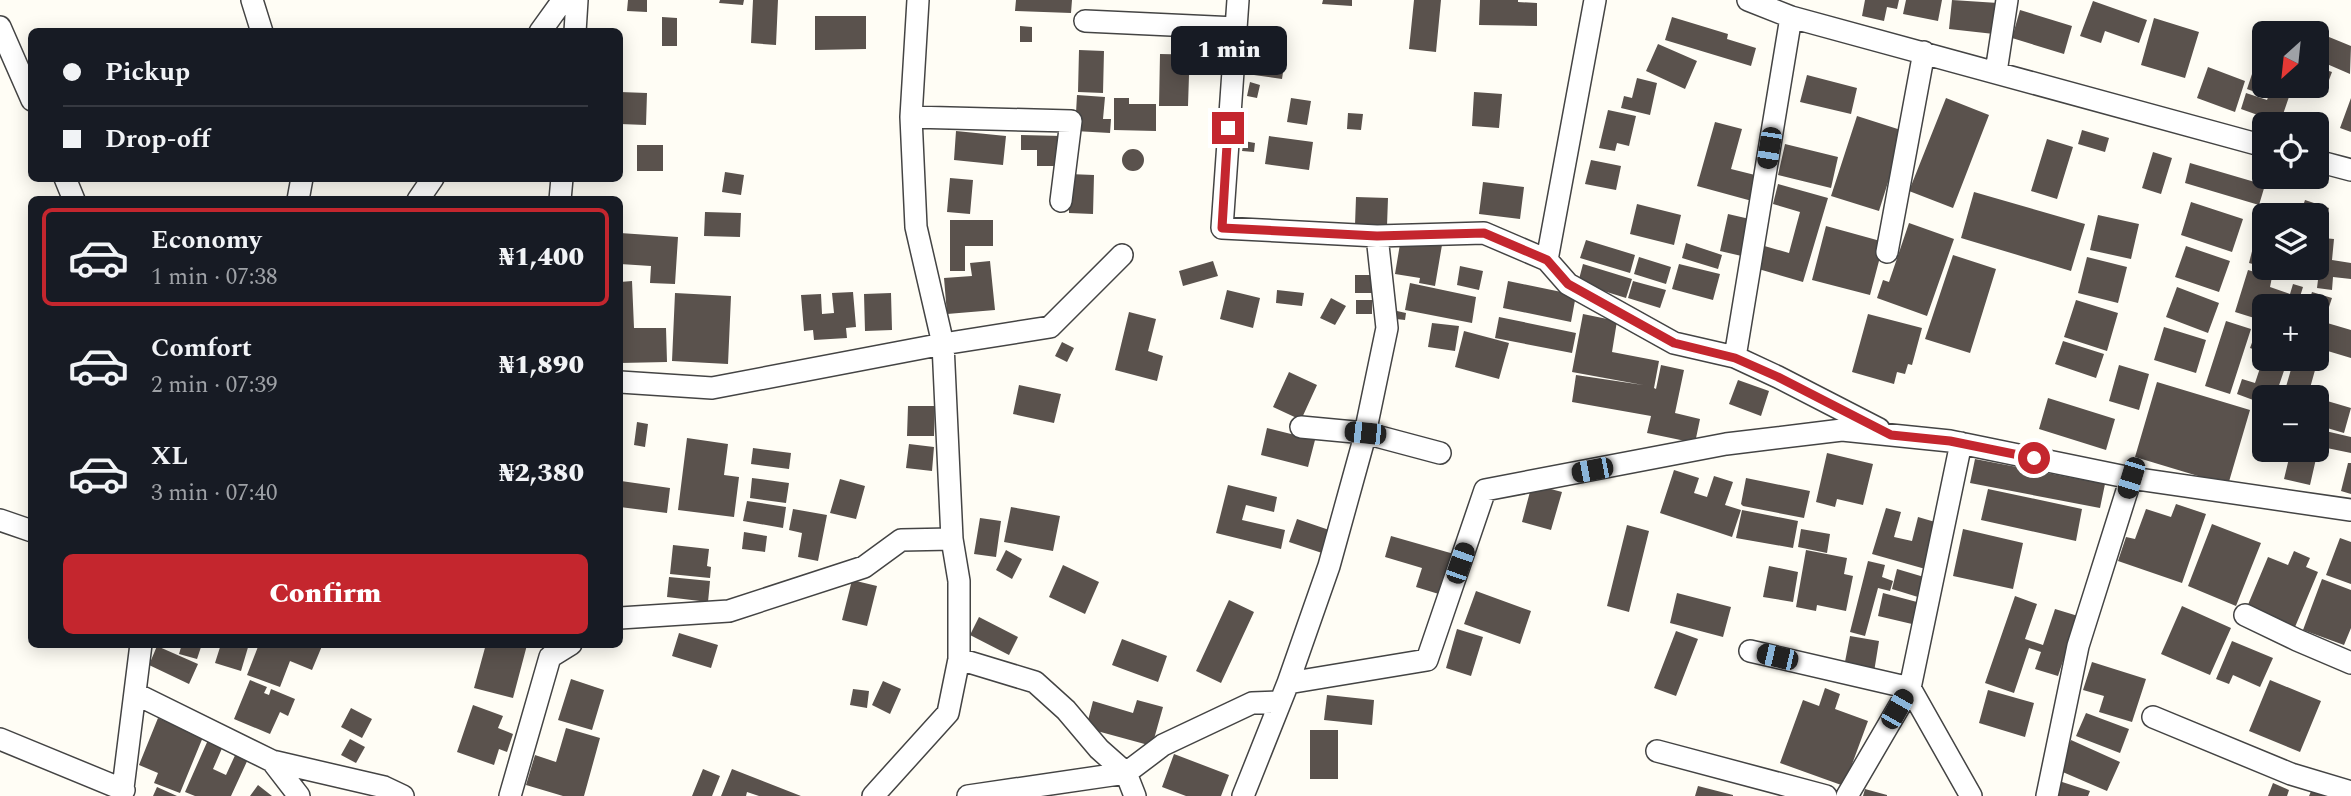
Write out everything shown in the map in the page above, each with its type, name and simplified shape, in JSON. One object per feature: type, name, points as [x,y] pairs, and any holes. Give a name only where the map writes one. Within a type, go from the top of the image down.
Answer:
[{"type":"street","points":[[252,0],[261,28]]},
{"type":"street","points":[[543,28],[563,0]]},
{"type":"street","points":[[575,28],[577,0]]},
{"type":"street","points":[[873,796],[948,713],[959,659],[959,581],[952,539],[943,344],[916,228],[911,117],[918,0]]},
{"type":"street","points":[[1238,0],[1222,228],[1377,236],[1484,233],[1547,260],[1568,284],[1674,343],[1735,358],[1891,435]]},
{"type":"street","points":[[1547,260],[1595,0]]},
{"type":"street","points":[[1748,0],[2252,143]]},
{"type":"street","points":[[1996,72],[2007,0]]},
{"type":"street","points":[[1735,358],[1798,12]]},
{"type":"street","points":[[1085,21],[1236,28]]},
{"type":"street","points":[[0,27],[28,91]]},
{"type":"street","points":[[1887,251],[1924,52]]},
{"type":"street","points":[[911,117],[1071,121],[1061,201]]},
{"type":"street","points":[[2329,164],[2351,170]]},
{"type":"street","points":[[1243,796],[1284,693],[1329,566],[1365,433],[1387,328],[1377,236]]},
{"type":"street","points":[[623,382],[712,388],[943,344],[1049,327],[1122,255]]},
{"type":"street","points":[[1301,427],[1365,433],[1440,453]]},
{"type":"street","points":[[968,796],[1126,773],[1163,744],[1252,704],[1284,693],[1427,660],[1485,490],[1726,444],[1842,430],[1961,443],[2131,478],[2351,510]]},
{"type":"street","points":[[1847,796],[1910,688],[1961,443]]},
{"type":"street","points":[[2047,796],[2078,646],[2131,478]]},
{"type":"street","points":[[0,520],[28,530]]},
{"type":"street","points":[[623,618],[729,611],[864,567],[901,540],[952,539]]},
{"type":"street","points":[[2245,615],[2351,663]]},
{"type":"street","points":[[0,739],[123,793],[141,648]]},
{"type":"street","points":[[510,796],[550,657],[565,648]]},
{"type":"street","points":[[1750,651],[1910,688],[1971,796]]},
{"type":"street","points":[[959,659],[1035,681],[1066,710],[1099,749],[1126,773],[1135,796]]},
{"type":"street","points":[[136,694],[272,761],[384,787],[403,796]]},
{"type":"street","points":[[2153,718],[2291,774],[2351,792]]},
{"type":"street","points":[[1657,751],[1826,796]]},
{"type":"street","points":[[272,761],[299,796]]},
{"type":"building","points":[[628,0],[647,0],[647,12],[627,11]]},
{"type":"building","points":[[720,0],[744,0],[743,5],[719,3]]},
{"type":"building","points":[[753,0],[778,0],[776,45],[751,43]]},
{"type":"building","points":[[1016,0],[1072,0],[1071,13],[1015,11]]},
{"type":"building","points":[[1323,0],[1352,0],[1352,6],[1322,4]]},
{"type":"building","points":[[1414,0],[1441,0],[1436,52],[1409,49]]},
{"type":"building","points":[[1480,0],[1537,3],[1537,26],[1479,25]]},
{"type":"building","points":[[1865,0],[1899,0],[1897,9],[1887,7],[1884,21],[1862,16]]},
{"type":"building","points":[[1906,0],[1942,0],[1938,21],[1903,14]]},
{"type":"building","points":[[1952,0],[1998,3],[1994,34],[1949,29]]},
{"type":"building","points":[[2093,1],[2147,20],[2139,43],[2105,31],[2101,43],[2080,36]]},
{"type":"building","points":[[2020,10],[2072,26],[2064,54],[2012,38]]},
{"type":"building","points":[[815,16],[866,16],[866,49],[815,50]]},
{"type":"building","points":[[662,17],[677,18],[677,46],[662,46]]},
{"type":"building","points":[[1672,17],[1728,34],[1727,39],[1756,48],[1751,66],[1665,40]]},
{"type":"building","points":[[2154,18],[2199,32],[2185,78],[2141,65]]},
{"type":"building","points":[[1020,26],[1032,27],[1032,42],[1020,42]]},
{"type":"building","points":[[2329,37],[2351,46],[2350,74],[2329,65]]},
{"type":"building","points":[[1658,44],[1697,61],[1685,89],[1646,71]]},
{"type":"building","points":[[1258,48],[1286,53],[1282,79],[1254,75]]},
{"type":"building","points":[[1079,50],[1104,51],[1103,93],[1078,92]]},
{"type":"building","points":[[1160,54],[1210,55],[1210,75],[1189,75],[1188,106],[1159,106]]},
{"type":"building","points":[[2208,67],[2245,81],[2235,112],[2197,98]]},
{"type":"building","points":[[2252,74],[2252,91],[2247,89]]},
{"type":"building","points":[[1807,75],[1857,88],[1851,114],[1800,102]]},
{"type":"building","points":[[1637,78],[1657,83],[1650,115],[1621,108],[1624,96],[1632,98]]},
{"type":"building","points":[[1250,82],[1260,85],[1257,98],[1247,96]]},
{"type":"building","points":[[623,92],[647,93],[646,125],[623,124]]},
{"type":"building","points":[[1474,92],[1502,94],[1499,128],[1472,126]]},
{"type":"building","points":[[2246,93],[2252,95],[2252,98],[2289,98],[2284,112],[2252,113],[2241,109]]},
{"type":"building","points":[[1077,95],[1105,97],[1103,119],[1111,119],[1110,133],[1075,131]]},
{"type":"building","points":[[1114,98],[1129,98],[1129,104],[1156,104],[1156,131],[1114,130]]},
{"type":"building","points":[[1291,98],[1311,101],[1307,125],[1287,122]]},
{"type":"building","points":[[1946,98],[1989,115],[1953,208],[1909,191]]},
{"type":"building","points":[[2351,98],[2351,132],[2340,128]]},
{"type":"building","points":[[1608,110],[1636,116],[1629,146],[1617,143],[1615,151],[1599,148]]},
{"type":"building","points":[[1348,113],[1363,114],[1361,130],[1347,129]]},
{"type":"building","points":[[1857,116],[1904,131],[1879,211],[1831,196]]},
{"type":"building","points":[[1715,122],[1742,129],[1731,169],[1759,176],[1752,201],[1697,186]]},
{"type":"building","points":[[2082,130],[2109,138],[2105,152],[2078,144]]},
{"type":"building","points":[[956,131],[1006,136],[1003,165],[954,160]]},
{"type":"building","points":[[1021,135],[1062,136],[1062,166],[1037,166],[1037,150],[1021,150]]},
{"type":"building","points":[[1269,136],[1313,142],[1309,170],[1265,164]]},
{"type":"building","points":[[2047,139],[2073,147],[2057,199],[2031,191]]},
{"type":"building","points":[[1244,141],[1255,143],[1254,152],[1242,151]]},
{"type":"building","points":[[1785,144],[1838,157],[1831,188],[1778,175]]},
{"type":"building","points":[[637,145],[663,145],[663,171],[637,171]]},
{"type":"building","points":[[1133,149],[1143,156],[1144,160],[1137,170],[1133,171],[1123,164],[1122,160],[1129,150]]},
{"type":"building","points":[[2153,152],[2172,158],[2161,194],[2142,188]]},
{"type":"building","points":[[1591,160],[1621,166],[1616,190],[1585,184]]},
{"type":"building","points":[[2190,163],[2252,181],[2252,189],[2264,189],[2260,203],[2252,203],[2185,183]]},
{"type":"building","points":[[725,172],[744,175],[741,195],[722,192]]},
{"type":"building","points":[[1069,174],[1094,175],[1093,214],[1069,213]]},
{"type":"building","points":[[950,178],[973,180],[970,214],[947,212]]},
{"type":"building","points":[[1483,182],[1524,187],[1520,219],[1479,214]]},
{"type":"building","points":[[1778,184],[1828,198],[1803,282],[1755,268],[1761,245],[1789,253],[1800,212],[1773,204]]},
{"type":"building","points":[[1974,192],[2085,224],[2071,271],[1961,238]]},
{"type":"building","points":[[1356,197],[1388,198],[1387,226],[1355,225]]},
{"type":"building","points":[[2191,202],[2243,219],[2232,252],[2181,235]]},
{"type":"building","points":[[1637,204],[1681,215],[1674,245],[1630,234]]},
{"type":"building","points":[[705,212],[741,213],[740,237],[704,236]]},
{"type":"building","points":[[1728,214],[1754,220],[1746,257],[1720,251]]},
{"type":"building","points":[[2098,215],[2139,224],[2131,259],[2090,250]]},
{"type":"building","points":[[950,220],[993,220],[993,246],[965,246],[965,271],[950,271]]},
{"type":"building","points":[[1909,223],[1954,239],[1927,316],[1877,298],[1883,280],[1889,282]]},
{"type":"building","points":[[1826,226],[1884,242],[1870,295],[1812,280]]},
{"type":"building","points":[[623,233],[678,237],[675,284],[650,283],[651,266],[623,264]]},
{"type":"building","points":[[1401,238],[1442,245],[1435,286],[1419,283],[1420,278],[1395,274]]},
{"type":"building","points":[[2329,239],[2334,239],[2332,260],[2351,263],[2351,279],[2333,277],[2332,290],[2317,288],[2318,280],[2329,280]]},
{"type":"building","points":[[1586,240],[1635,255],[1630,273],[1580,258]]},
{"type":"building","points":[[1686,243],[1722,255],[1718,269],[1682,258]]},
{"type":"building","points":[[2186,246],[2230,261],[2219,292],[2175,277]]},
{"type":"building","points":[[1953,255],[1996,269],[1970,353],[1925,339]]},
{"type":"building","points":[[1639,257],[1671,267],[1666,284],[1634,274]]},
{"type":"building","points":[[2087,257],[2127,267],[2118,303],[2078,293]]},
{"type":"building","points":[[990,261],[995,310],[947,314],[944,278],[972,276],[970,263]]},
{"type":"building","points":[[1213,261],[1218,276],[1183,286],[1179,271]]},
{"type":"building","points":[[1583,264],[1632,279],[1626,298],[1578,283]]},
{"type":"building","points":[[1679,264],[1720,274],[1713,300],[1672,289]]},
{"type":"building","points":[[1460,266],[1483,271],[1479,290],[1457,285]]},
{"type":"building","points":[[2248,270],[2252,271],[2252,280],[2271,280],[2270,287],[2290,294],[2252,294],[2252,317],[2235,312]]},
{"type":"building","points":[[1355,275],[1375,275],[1374,293],[1355,293]]},
{"type":"building","points":[[632,281],[634,328],[666,328],[667,362],[623,363],[623,282]]},
{"type":"building","points":[[1508,281],[1576,295],[1571,322],[1503,308]]},
{"type":"building","points":[[1633,281],[1666,290],[1660,308],[1628,298]]},
{"type":"building","points":[[1410,283],[1476,297],[1472,323],[1405,310]]},
{"type":"building","points":[[2293,284],[2303,287],[2301,294],[2290,294]]},
{"type":"building","points":[[2177,287],[2219,303],[2208,333],[2166,317]]},
{"type":"building","points":[[1227,290],[1260,298],[1253,328],[1220,319]]},
{"type":"building","points":[[1277,290],[1304,293],[1302,306],[1276,303]]},
{"type":"building","points":[[853,292],[856,327],[846,328],[847,338],[814,340],[813,330],[804,331],[801,295],[821,294],[822,314],[834,313],[832,293]]},
{"type":"building","points":[[675,293],[731,296],[728,364],[672,361]]},
{"type":"building","points":[[891,293],[892,330],[865,331],[864,294]]},
{"type":"building","points":[[1331,298],[1346,306],[1335,325],[1320,318]]},
{"type":"building","points":[[1356,300],[1372,300],[1372,314],[1356,314]]},
{"type":"building","points":[[2076,300],[2118,313],[2107,351],[2064,337]]},
{"type":"building","points":[[1397,311],[1406,313],[1405,320],[1396,319]]},
{"type":"building","points":[[1129,312],[1156,319],[1148,351],[1163,356],[1157,381],[1115,370]]},
{"type":"building","points":[[1583,314],[1617,321],[1612,352],[1659,361],[1654,388],[1656,389],[1661,365],[1684,370],[1675,413],[1700,419],[1695,443],[1647,433],[1651,416],[1572,402],[1576,375],[1643,385],[1572,372]]},
{"type":"building","points":[[1868,314],[1922,328],[1912,365],[1908,364],[1905,374],[1897,372],[1894,384],[1852,372]]},
{"type":"building","points":[[1499,317],[1576,333],[1572,353],[1495,338]]},
{"type":"building","points":[[2226,321],[2251,329],[2230,394],[2205,386]]},
{"type":"building","points":[[1432,323],[1459,326],[1455,351],[1428,347]]},
{"type":"building","points":[[2329,324],[2351,330],[2351,358],[2329,351]]},
{"type":"building","points":[[2164,327],[2206,340],[2196,373],[2154,360]]},
{"type":"building","points":[[1464,331],[1509,343],[1499,379],[1455,367]]},
{"type":"building","points":[[2063,341],[2104,354],[2096,378],[2055,364]]},
{"type":"building","points":[[1062,342],[1074,348],[1067,362],[1055,356]]},
{"type":"building","points":[[2119,365],[2149,374],[2139,410],[2109,401]]},
{"type":"building","points":[[2259,371],[2284,371],[2279,385],[2252,385],[2252,400],[2237,394],[2242,379],[2255,383]]},
{"type":"building","points":[[2291,371],[2315,371],[2311,385],[2286,385]]},
{"type":"building","points":[[1289,372],[1317,385],[1301,420],[1273,407]]},
{"type":"building","points":[[1738,380],[1769,391],[1761,416],[1729,404]]},
{"type":"building","points":[[2157,382],[2250,410],[2228,485],[2135,457]]},
{"type":"building","points":[[1019,385],[1061,394],[1054,423],[1013,414]]},
{"type":"building","points":[[2048,398],[2115,419],[2106,450],[2039,429]]},
{"type":"building","points":[[2329,402],[2351,408],[2344,433],[2329,429]]},
{"type":"building","points":[[908,406],[935,406],[934,436],[907,436]]},
{"type":"building","points":[[637,422],[648,424],[645,447],[634,445]]},
{"type":"building","points":[[1267,428],[1315,440],[1308,467],[1261,455]]},
{"type":"building","points":[[2329,432],[2351,437],[2351,453],[2329,448]]},
{"type":"building","points":[[687,438],[728,444],[724,475],[739,477],[734,517],[678,510]]},
{"type":"building","points":[[909,444],[934,447],[932,471],[906,468]]},
{"type":"building","points":[[753,448],[791,453],[789,469],[751,464]]},
{"type":"building","points":[[1827,453],[1873,464],[1863,505],[1837,499],[1835,507],[1816,502]]},
{"type":"building","points":[[1975,459],[2105,484],[2100,508],[1970,483]]},
{"type":"building","points":[[2288,462],[2315,462],[2310,485],[2284,479]]},
{"type":"building","points":[[2348,463],[2351,463],[2351,494],[2341,491]]},
{"type":"building","points":[[1674,470],[1699,478],[1694,493],[1707,497],[1714,476],[1733,482],[1725,505],[1741,510],[1732,537],[1660,513]]},
{"type":"building","points":[[752,478],[789,483],[786,503],[750,498]]},
{"type":"building","points":[[1746,478],[1810,491],[1804,518],[1743,506],[1741,504]]},
{"type":"building","points":[[840,479],[865,486],[856,519],[830,513]]},
{"type":"building","points":[[623,481],[670,488],[667,513],[623,507]]},
{"type":"building","points":[[1532,484],[1562,492],[1551,530],[1522,522]]},
{"type":"building","points":[[1228,485],[1277,497],[1274,512],[1246,505],[1242,520],[1285,530],[1281,549],[1216,533]]},
{"type":"building","points":[[1988,489],[2082,509],[2076,541],[1981,520]]},
{"type":"building","points":[[747,501],[786,507],[783,528],[743,521]]},
{"type":"building","points":[[2176,504],[2206,514],[2182,583],[2118,561],[2126,537],[2135,539],[2146,509],[2171,517]]},
{"type":"building","points":[[1011,507],[1060,516],[1053,551],[1004,542]]},
{"type":"building","points":[[1886,508],[1901,512],[1894,537],[1912,541],[1918,517],[1942,524],[1929,570],[1872,554]]},
{"type":"building","points":[[793,509],[827,515],[818,561],[798,557],[802,533],[789,530]]},
{"type":"building","points":[[1742,510],[1798,521],[1793,548],[1736,538]]},
{"type":"building","points":[[980,518],[1001,521],[996,557],[974,554]]},
{"type":"building","points":[[1297,519],[1335,532],[1328,555],[1289,542]]},
{"type":"building","points":[[2212,524],[2261,543],[2236,606],[2188,586]]},
{"type":"building","points":[[1627,525],[1649,531],[1629,612],[1607,606]]},
{"type":"building","points":[[1801,529],[1830,534],[1827,553],[1798,547]]},
{"type":"building","points":[[1963,529],[2023,543],[2013,589],[1953,576]]},
{"type":"building","points":[[744,532],[767,536],[765,552],[742,549]]},
{"type":"building","points":[[1391,536],[1454,554],[1442,595],[1416,587],[1422,568],[1385,557]]},
{"type":"building","points":[[2340,538],[2351,542],[2351,584],[2326,575]]},
{"type":"building","points":[[673,545],[709,549],[707,566],[711,567],[710,578],[670,574]]},
{"type":"building","points":[[1006,550],[1022,559],[1012,579],[996,570]]},
{"type":"building","points":[[1806,550],[1847,558],[1844,574],[1853,576],[1846,611],[1817,605],[1816,611],[1796,607]]},
{"type":"building","points":[[2294,551],[2310,558],[2306,567],[2318,572],[2295,627],[2247,607],[2268,557],[2288,565]]},
{"type":"building","points":[[1868,561],[1885,565],[1882,577],[1893,581],[1890,591],[1878,588],[1865,636],[1850,632]]},
{"type":"building","points":[[1063,565],[1099,582],[1085,614],[1049,597]]},
{"type":"building","points":[[1769,566],[1798,572],[1793,602],[1763,597]]},
{"type":"building","points":[[1897,569],[1924,577],[1918,597],[1892,589]]},
{"type":"building","points":[[669,577],[710,581],[708,602],[667,597]]},
{"type":"building","points":[[2322,579],[2351,590],[2351,628],[2344,645],[2303,630]]},
{"type":"building","points":[[852,580],[877,586],[867,626],[842,620]]},
{"type":"building","points":[[1476,591],[1531,611],[1520,644],[1464,624]]},
{"type":"building","points":[[1677,593],[1731,607],[1723,637],[1670,623]]},
{"type":"building","points":[[1883,593],[1917,602],[1912,624],[1878,616]]},
{"type":"building","points":[[2015,596],[2037,604],[2025,639],[2043,645],[2055,609],[2078,616],[2058,676],[2035,669],[2041,652],[2029,648],[2014,693],[1985,683]]},
{"type":"building","points":[[1229,600],[1254,612],[1221,683],[1196,671]]},
{"type":"building","points":[[2182,606],[2231,628],[2210,675],[2161,654]]},
{"type":"building","points":[[979,617],[1018,637],[1009,655],[970,635]]},
{"type":"building","points":[[1457,629],[1483,637],[1471,676],[1446,668]]},
{"type":"building","points":[[1676,631],[1698,639],[1676,696],[1654,688]]},
{"type":"building","points":[[679,633],[718,645],[711,668],[672,656]]},
{"type":"building","points":[[1850,636],[1879,641],[1874,672],[1844,667]]},
{"type":"building","points":[[1122,639],[1167,656],[1158,682],[1112,665]]},
{"type":"building","points":[[2232,641],[2273,658],[2260,687],[2233,675],[2229,684],[2216,679]]},
{"type":"building","points":[[156,648],[198,664],[189,684],[149,665]]},
{"type":"building","points":[[181,648],[201,648],[197,659],[179,654]]},
{"type":"building","points":[[220,648],[248,648],[241,671],[215,663]]},
{"type":"building","points":[[257,648],[321,648],[312,670],[290,661],[280,687],[247,675]]},
{"type":"building","points":[[485,648],[526,648],[513,698],[474,688]]},
{"type":"building","points":[[2092,662],[2146,679],[2132,722],[2099,712],[2104,696],[2083,690]]},
{"type":"building","points":[[571,679],[604,690],[592,730],[558,720]]},
{"type":"building","points":[[250,680],[267,687],[264,693],[269,695],[271,689],[295,699],[288,716],[280,712],[270,734],[234,719]]},
{"type":"building","points":[[2270,680],[2321,701],[2300,752],[2249,731]]},
{"type":"building","points":[[883,681],[901,689],[890,714],[872,705]]},
{"type":"building","points":[[1825,688],[1840,694],[1835,709],[1868,721],[1844,786],[1780,763],[1803,700],[1819,706]]},
{"type":"building","points":[[853,689],[869,691],[867,708],[850,705]]},
{"type":"building","points":[[1988,690],[2034,703],[2025,737],[1979,723]]},
{"type":"building","points":[[1327,695],[1374,700],[1372,725],[1324,720]]},
{"type":"building","points":[[1137,700],[1163,707],[1152,746],[1086,728],[1093,701],[1133,713]]},
{"type":"building","points":[[473,705],[503,716],[498,728],[513,734],[507,752],[499,749],[494,765],[457,752]]},
{"type":"building","points":[[351,708],[372,719],[362,738],[341,727]]},
{"type":"building","points":[[2086,713],[2129,729],[2120,753],[2076,736]]},
{"type":"building","points":[[158,718],[203,737],[180,793],[154,783],[158,773],[139,765]]},
{"type":"building","points":[[566,728],[600,738],[584,796],[563,796],[526,785],[535,755],[556,762]]},
{"type":"building","points":[[1310,730],[1338,730],[1338,779],[1310,779]]},
{"type":"building","points":[[350,739],[365,747],[356,763],[341,755]]},
{"type":"building","points":[[208,740],[223,746],[213,769],[226,775],[237,751],[249,757],[231,796],[195,796],[185,792]]},
{"type":"building","points":[[2071,740],[2120,762],[2107,791],[2058,770]]},
{"type":"building","points":[[1174,754],[1229,775],[1221,796],[1186,796],[1162,787]]},
{"type":"building","points":[[703,769],[720,776],[712,796],[692,796]]},
{"type":"building","points":[[732,769],[801,796],[759,796],[747,792],[746,796],[721,796]]},
{"type":"building","points":[[2056,780],[2090,791],[2088,796],[2051,796]]},
{"type":"building","points":[[2273,783],[2289,790],[2287,796],[2268,796]]},
{"type":"building","points":[[258,785],[272,796],[250,796]]},
{"type":"building","points":[[1698,786],[1733,795],[1733,796],[1695,796]]},
{"type":"building","points":[[157,787],[177,796],[153,796]]},
{"type":"building","points":[[1865,789],[1887,795],[1887,796],[1863,796]]},
{"type":"building","points":[[2312,789],[2327,796],[2309,796]]},
{"type":"route","points":[[1228,128],[1222,228],[1377,236],[1484,233],[1547,260],[1568,284],[1674,343],[1735,358],[1891,435],[1950,441],[2034,458]]}]
